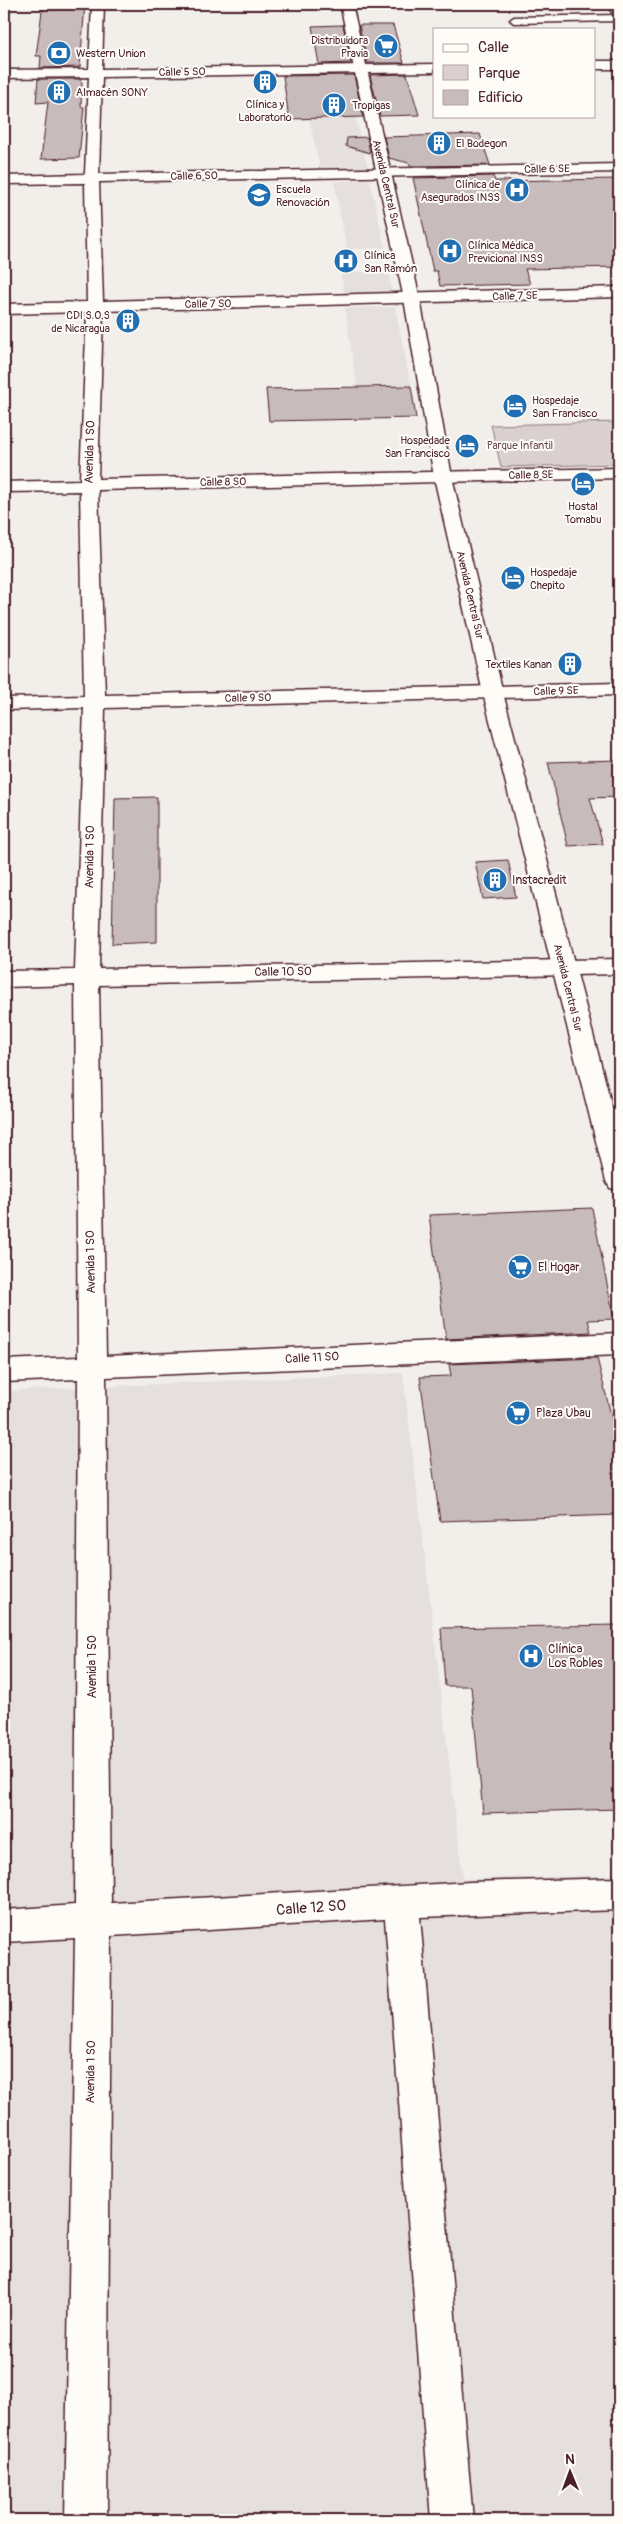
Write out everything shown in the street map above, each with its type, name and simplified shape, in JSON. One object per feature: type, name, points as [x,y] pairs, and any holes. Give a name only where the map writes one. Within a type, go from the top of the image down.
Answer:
[{"type":"street","name":"Avenida 1 SO","points":[[86,2520],[93,1922],[92,1368],[87,976],[95,701],[89,485],[95,307],[92,179],[98,4]]},
{"type":"street","name":"Avenida Central Sur","points":[[346,4],[412,299],[443,477],[493,693],[562,967],[619,1181]]},
{"type":"street","points":[[613,4],[619,17]]},
{"type":"street","points":[[596,65],[619,65]]},
{"type":"street","name":"Calle 5 SO","points":[[4,74],[433,68]]},
{"type":"street","name":"Calle 6 SE","points":[[385,172],[619,168]]},
{"type":"street","name":"Calle 6 SO","points":[[4,180],[385,172]]},
{"type":"street","name":"Calle 7 SE","points":[[412,299],[619,292]]},
{"type":"street","name":"Calle 7 SO","points":[[4,309],[412,299]]},
{"type":"street","name":"Calle 8 SE","points":[[443,477],[619,474]]},
{"type":"street","name":"Calle 8 SO","points":[[4,487],[443,477]]},
{"type":"street","name":"Calle 9 SE","points":[[493,693],[619,689]]},
{"type":"street","name":"Calle 9 SO","points":[[4,704],[493,693]]},
{"type":"street","name":"Calle 10 SO","points":[[4,979],[619,966]]},
{"type":"street","name":"Calle 11 SO","points":[[4,1371],[619,1344]]},
{"type":"street","name":"Calle 12 SO","points":[[4,1926],[401,1903],[619,1894]]},
{"type":"street","points":[[401,1903],[452,2520]]},
{"type":"lane","points":[[514,20],[619,17]]},
{"type":"shaded area","points":[[355,117],[368,168],[320,169],[309,118]]},
{"type":"shaded area","points":[[370,180],[385,248],[347,249],[334,181]]},
{"type":"shaded area","points":[[341,272],[389,272],[392,293],[344,294]]},
{"type":"shaded area","points":[[395,307],[411,386],[357,387],[345,308]]},
{"type":"shaded area","points":[[403,1373],[463,1879],[619,1875],[619,2520],[4,2520],[4,1391]]},
{"type":"green space","name":"Parque Infantil","points":[[619,422],[619,464],[501,467],[491,425]]},
{"type":"building","points":[[43,4],[85,4],[80,67],[40,68],[41,56],[36,56]]},
{"type":"building","points":[[343,25],[351,63],[319,64],[312,26]]},
{"type":"building","points":[[359,25],[393,25],[404,63],[368,63]]},
{"type":"building","points":[[407,74],[419,115],[380,116],[370,75]]},
{"type":"building","points":[[354,75],[363,117],[289,119],[283,76]]},
{"type":"building","points":[[38,79],[79,79],[82,82],[81,107],[84,107],[79,158],[41,159],[48,102],[36,103]]},
{"type":"building","points":[[480,134],[490,165],[410,166],[409,163],[389,158],[384,137]]},
{"type":"building","points":[[367,137],[370,153],[346,146],[347,138]]},
{"type":"building","points":[[493,176],[495,181],[619,179],[619,267],[525,269],[530,284],[440,286],[437,271],[433,271],[413,178]]},
{"type":"building","points":[[411,386],[416,418],[269,421],[266,389]]},
{"type":"building","points":[[619,760],[619,797],[590,798],[603,844],[568,846],[548,762]]},
{"type":"building","points":[[157,797],[157,942],[112,944],[115,798]]},
{"type":"building","name":"Instacredit","points":[[508,860],[516,897],[483,899],[475,862]]},
{"type":"building","name":"El Hogar","points":[[592,1208],[614,1319],[588,1320],[591,1332],[446,1339],[429,1215]]},
{"type":"building","name":"Plaza Ubau","points":[[597,1358],[619,1448],[619,1515],[440,1521],[420,1377],[451,1376],[449,1364]]},
{"type":"building","points":[[619,1625],[619,1809],[483,1813],[471,1686],[445,1686],[441,1628]]},
{"type":"place","name":"Distribuidora Pravia","points":[[386,46]]},
{"type":"place","name":"Western Union","points":[[59,53]]},
{"type":"place","name":"Clínica y Laboratorio","points":[[265,82]]},
{"type":"place","name":"Almacén SONY","points":[[59,92]]},
{"type":"place","name":"Tropigas","points":[[334,105]]},
{"type":"place","name":"El Bodegon","points":[[439,143]]},
{"type":"place","name":"Clínica de Asegurados INSS","points":[[517,190]]},
{"type":"place","name":"Escuela Renovación","points":[[259,195]]},
{"type":"place","name":"Clínica Médica Previcional INSS","points":[[450,251]]},
{"type":"place","name":"Clínica San Ramón","points":[[346,261]]},
{"type":"place","name":"CDI S.O.S de Nicaragua","points":[[128,321]]},
{"type":"place","name":"Hospedaje San Francisco","points":[[515,406]]},
{"type":"place","name":"Hospedade San Francisco","points":[[467,446]]},
{"type":"place","name":"Hostal Tomabu","points":[[583,484]]},
{"type":"place","name":"Hospedaje Chepito","points":[[513,578]]},
{"type":"place","name":"Textiles Kanan","points":[[570,664]]},
{"type":"place","name":"Instacredit","points":[[495,880]]},
{"type":"place","name":"El Hogar","points":[[520,1267]]},
{"type":"place","name":"Plaza Ubau","points":[[518,1413]]},
{"type":"place","name":"Clínica Los Robles","points":[[531,1656]]}]
